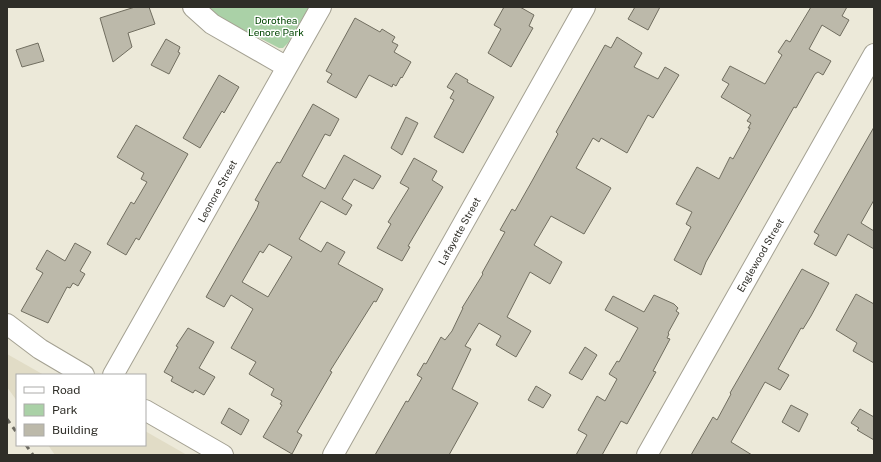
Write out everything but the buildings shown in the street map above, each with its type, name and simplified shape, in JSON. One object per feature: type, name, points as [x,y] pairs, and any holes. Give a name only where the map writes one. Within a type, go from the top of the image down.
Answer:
[{"type":"street","points":[[193,7],[212,24],[287,67]]},
{"type":"street","name":"Leonore Street","points":[[114,374],[321,7]]},
{"type":"street","name":"Lafayette Street","points":[[333,455],[585,7]]},
{"type":"street","name":"Englewood Street","points":[[647,455],[874,54]]},
{"type":"street","points":[[7,324],[40,349],[82,374]]},
{"type":"street","points":[[146,411],[223,455]]},
{"type":"shaded area","points":[[7,354],[42,374],[16,374],[16,400],[7,387]]},
{"type":"shaded area","points":[[146,432],[187,455],[55,455],[49,446],[146,446]]},
{"type":"green space","name":"Dorothea Lenore Park","points":[[207,7],[309,7],[288,43],[283,48],[279,48],[217,16]]},
{"type":"railway","points":[[7,419],[16,432]]},
{"type":"railway","points":[[27,446],[33,455]]}]
